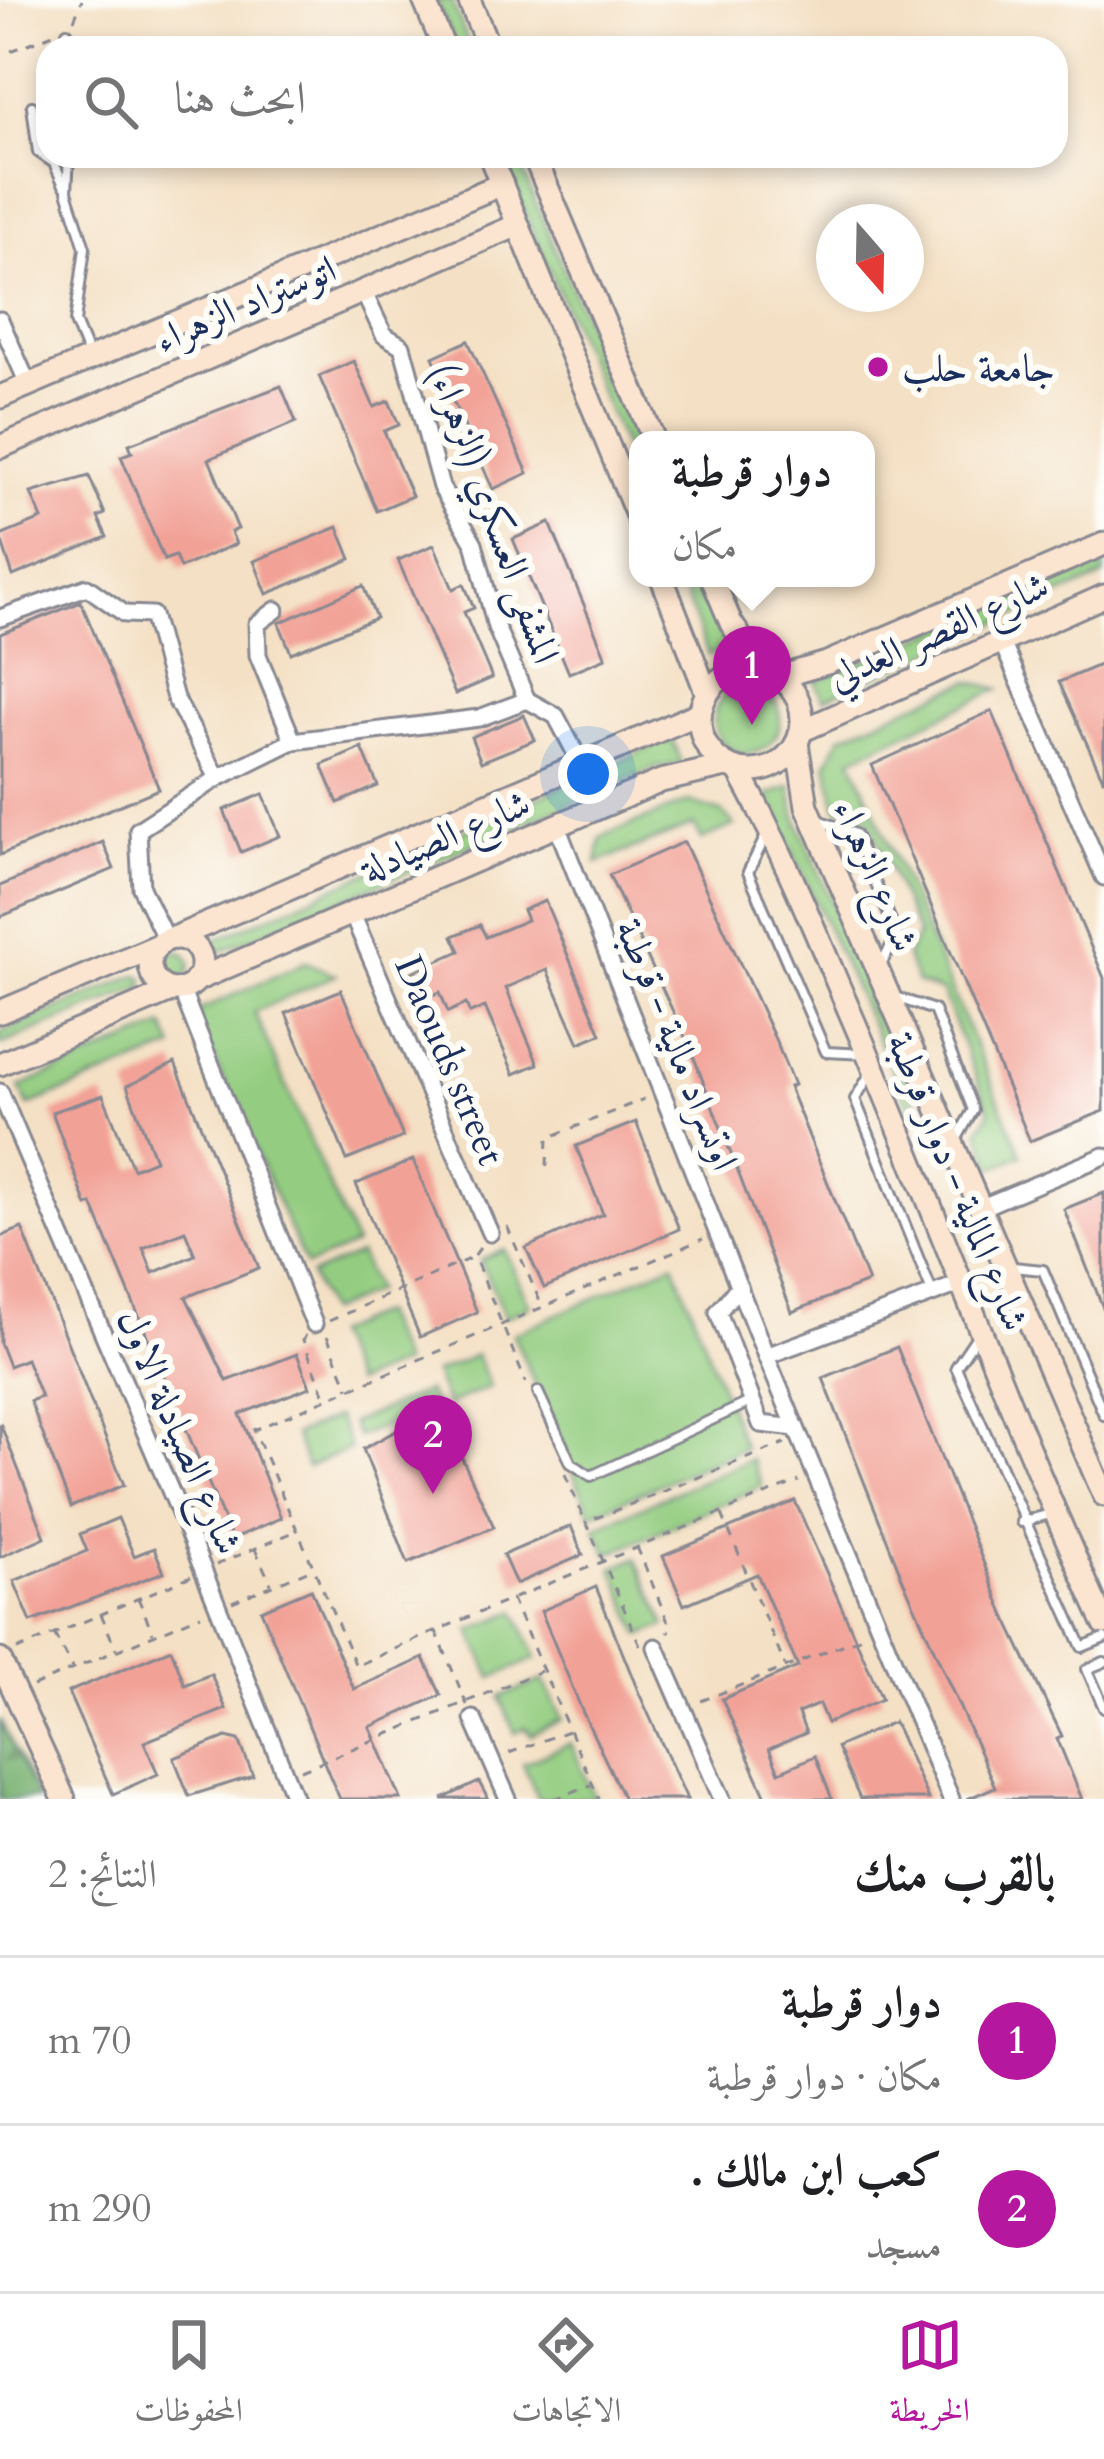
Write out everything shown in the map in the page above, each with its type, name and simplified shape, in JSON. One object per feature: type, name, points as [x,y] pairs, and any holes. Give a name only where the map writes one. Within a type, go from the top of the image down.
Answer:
[{"type":"street","points":[[424,0],[439,36]]},
{"type":"street","points":[[469,0],[484,36]]},
{"type":"street","points":[[495,168],[629,496]]},
{"type":"street","points":[[539,168],[650,431]]},
{"type":"street","name":"اتوستراد الزهراء","points":[[0,397],[502,184]]},
{"type":"street","name":"اتوستراد الزهراء","points":[[0,447],[518,225]]},
{"type":"street","name":"المشفى العسكري (الزهراء)","points":[[363,291],[384,334],[402,346],[441,488],[474,543],[496,627],[527,700]]},
{"type":"street","points":[[0,320],[28,384]]},
{"type":"street","name":"شارع القصر العدلي","points":[[771,674],[827,663],[1104,544]]},
{"type":"street","points":[[0,617],[87,587],[125,614],[152,615],[175,698],[218,778]]},
{"type":"street","points":[[665,587],[703,704],[701,734],[732,768],[772,767],[799,737],[799,700],[771,674],[730,622],[716,587]]},
{"type":"street","name":"شارع القصر العدلي","points":[[799,737],[1104,596]]},
{"type":"street","points":[[276,610],[257,624],[258,655],[293,741]]},
{"type":"street","points":[[1001,640],[1104,877]]},
{"type":"street","points":[[703,704],[730,673],[771,674]]},
{"type":"street","points":[[166,941],[141,888],[138,830],[218,778],[293,741],[479,718],[527,700],[556,716],[583,767]]},
{"type":"street","name":"شارع الصيادلة","points":[[0,1012],[583,767],[703,704]]},
{"type":"street","name":"شارع الزهراء","points":[[799,737],[812,818],[1005,1266],[1095,1444],[1104,1495]]},
{"type":"street","name":"شارع الصيادلة","points":[[0,1064],[661,781],[732,768]]},
{"type":"street","name":"شارع المالية - دوار قرطبة","points":[[732,768],[770,828],[904,1137],[1054,1513],[1104,1623]]},
{"type":"street","name":"اوتسراد مالية - قرطبة","points":[[556,826],[766,1356],[951,1799]]},
{"type":"street","name":"Daouds street","points":[[352,914],[490,1232]]},
{"type":"street","points":[[166,941],[150,968],[158,982],[183,986]]},
{"type":"street","points":[[166,941],[196,948],[202,964],[183,986]]},
{"type":"street","points":[[183,986],[314,1324]]},
{"type":"street","name":"شارع الصيادلة الاول","points":[[0,1092],[204,1570],[295,1799]]},
{"type":"street","points":[[904,1137],[942,1119]]},
{"type":"street","points":[[980,1208],[1104,1156]]},
{"type":"street","points":[[766,1356],[962,1282]]},
{"type":"street","points":[[739,1286],[718,1312],[751,1401],[761,1424],[798,1433]]},
{"type":"street","points":[[656,1647],[722,1799]]},
{"type":"street","points":[[0,1659],[64,1799]]},
{"type":"street","points":[[473,1719],[508,1799]]},
{"type":"lane","points":[[67,32],[69,36]]},
{"type":"lane","points":[[32,106],[36,137]]},
{"type":"lane","points":[[56,168],[85,248],[75,322],[90,358]]},
{"type":"lane","points":[[67,191],[68,168]]},
{"type":"lane","points":[[812,818],[855,834],[896,935],[878,970]]},
{"type":"lane","points":[[770,828],[748,872],[826,1052],[871,1061],[855,1099],[933,1294]]},
{"type":"lane","points":[[888,995],[934,1010],[973,1110],[953,1145]]},
{"type":"lane","points":[[1005,1266],[1043,1270],[1104,1415]]},
{"type":"lane","points":[[981,1329],[956,1367],[1082,1647],[1104,1638]]},
{"type":"lane","points":[[538,1392],[571,1463],[591,1476],[751,1401]]},
{"type":"lane","points":[[1022,1522],[1054,1513]]},
{"type":"lane","points":[[1104,1662],[1087,1670],[1104,1708]]},
{"type":"path","points":[[39,36],[67,32],[82,0]]},
{"type":"path","points":[[10,51],[36,38]]},
{"type":"path","points":[[547,1166],[548,1138],[662,1091]]},
{"type":"path","points":[[507,1226],[543,1307]]},
{"type":"path","points":[[350,1389],[322,1326],[338,1313],[474,1256],[490,1232]]},
{"type":"path","points":[[717,1233],[254,1430],[356,1666],[815,1474]]},
{"type":"path","points":[[474,1256],[501,1325]]},
{"type":"path","points":[[314,1324],[303,1340],[326,1399]]},
{"type":"path","points":[[637,1547],[671,1629],[656,1647],[637,1645],[586,1522],[798,1433]]},
{"type":"path","points":[[721,1513],[786,1667]]},
{"type":"path","points":[[0,1659],[297,1531]]},
{"type":"path","points":[[255,1549],[272,1586]]},
{"type":"path","points":[[16,1694],[314,1568]]},
{"type":"path","points":[[138,1598],[154,1635]]},
{"type":"path","points":[[512,1599],[599,1799]]},
{"type":"path","points":[[100,1614],[116,1651]]},
{"type":"path","points":[[682,1708],[880,1630]]},
{"type":"path","points":[[436,1631],[473,1719]]},
{"type":"path","points":[[54,1634],[73,1670]]},
{"type":"path","points":[[286,1777],[543,1670]]},
{"type":"path","points":[[491,1760],[569,1730]]},
{"type":"path","points":[[554,1799],[592,1784]]},
{"type":"green space","points":[[436,0],[451,0],[466,36],[451,36]]},
{"type":"green space","points":[[506,168],[521,168],[632,431],[629,460]]},
{"type":"green space","points":[[1104,561],[1104,576],[824,699],[815,681]]},
{"type":"green space","points":[[682,587],[698,587],[728,647],[708,655]]},
{"type":"green space","points":[[969,681],[999,689],[852,758],[1022,1155],[993,1168],[979,1130],[990,1112],[942,992],[917,983],[906,957],[918,935],[868,818],[837,809],[827,763],[841,736]]},
{"type":"green space","points":[[747,687],[770,697],[780,720],[770,743],[747,753],[724,743],[714,720],[724,697]]},
{"type":"green space","points":[[672,738],[682,763],[656,768],[209,956],[208,946],[215,940]]},
{"type":"green space","points":[[791,786],[795,814],[918,1108],[908,1105],[767,796]]},
{"type":"green space","points":[[688,802],[722,812],[734,825],[702,840],[694,825],[597,863],[601,838]]},
{"type":"green space","points":[[176,951],[186,955],[190,965],[186,975],[176,979],[166,975],[162,965],[166,955]]},
{"type":"green space","points":[[306,962],[336,975],[254,1012],[355,1245],[306,1266],[194,1013]]},
{"type":"green space","points":[[137,975],[144,978],[143,987],[0,1045],[0,1033]]},
{"type":"green space","points":[[164,1026],[174,1048],[28,1106],[20,1087]]},
{"type":"green space","points":[[504,1249],[530,1306],[505,1317],[480,1260]]},
{"type":"green space","points":[[359,1254],[375,1291],[327,1312],[310,1275]]},
{"type":"green space","points":[[674,1263],[744,1448],[591,1514],[513,1334]]},
{"type":"green space","points":[[380,1313],[402,1364],[354,1384],[332,1334]]},
{"type":"green space","points":[[476,1355],[490,1387],[447,1405],[434,1373]]},
{"type":"green space","points":[[427,1391],[433,1405],[357,1437],[351,1423]]},
{"type":"green space","points":[[337,1417],[350,1449],[307,1467],[294,1435]]},
{"type":"green space","points":[[751,1459],[762,1486],[608,1554],[595,1527]]},
{"type":"green space","points":[[636,1558],[666,1625],[641,1636],[613,1568]]},
{"type":"green space","points":[[516,1611],[537,1658],[492,1678],[471,1630]]},
{"type":"green space","points":[[543,1680],[563,1719],[531,1735],[526,1728],[515,1733],[500,1697]]},
{"type":"green space","points":[[0,1720],[38,1799],[0,1799]]},
{"type":"green space","points":[[571,1743],[595,1799],[538,1799],[523,1763]]},
{"type":"building","points":[[468,341],[528,473],[493,489],[433,357]]},
{"type":"building","points":[[354,361],[374,407],[389,401],[399,425],[384,431],[412,496],[377,511],[319,376]]},
{"type":"building","points":[[281,386],[296,422],[209,459],[238,529],[231,532],[236,544],[180,568],[175,556],[164,560],[121,456],[132,452],[129,444]]},
{"type":"building","points":[[89,476],[105,514],[98,517],[107,537],[13,576],[0,536],[42,519],[31,493]]},
{"type":"building","points":[[550,523],[606,658],[569,673],[513,539]]},
{"type":"building","points":[[338,527],[351,559],[267,594],[254,561]]},
{"type":"building","points":[[434,545],[453,589],[464,584],[474,608],[464,612],[492,678],[455,694],[398,560]]},
{"type":"building","points":[[363,586],[376,618],[291,653],[279,623]]},
{"type":"building","points":[[81,602],[159,789],[0,855],[0,634]]},
{"type":"building","points":[[1104,663],[1104,779],[1103,779],[1059,682]]},
{"type":"building","points":[[992,711],[1104,978],[1104,1111],[1030,1141],[872,765]]},
{"type":"building","points":[[524,715],[535,740],[481,762],[471,737]]},
{"type":"building","points":[[362,748],[378,786],[338,803],[322,765]]},
{"type":"building","points":[[263,794],[280,836],[241,852],[224,810]]},
{"type":"building","points":[[103,842],[114,869],[0,917],[0,886]]},
{"type":"building","points":[[684,842],[775,1039],[794,1085],[789,1087],[868,1282],[792,1312],[691,1050],[609,875]]},
{"type":"building","points":[[545,901],[601,1034],[579,1043],[547,970],[506,988],[538,1064],[514,1074],[485,1007],[470,1013],[466,1004],[448,1012],[440,992],[423,999],[412,972],[460,951],[453,936],[480,925],[486,937],[527,920],[523,910]]},
{"type":"building","points":[[341,990],[403,1137],[347,1160],[286,1013]]},
{"type":"building","points":[[175,1063],[259,1268],[186,1297],[227,1381],[297,1354],[310,1387],[240,1414],[281,1518],[232,1539],[92,1204],[87,1206],[52,1112],[103,1095],[133,1169],[155,1160],[127,1086]],"holes":[[[185,1231],[195,1255],[153,1273],[143,1248]]]},
{"type":"building","points":[[636,1122],[679,1229],[544,1288],[526,1248],[603,1214],[576,1146]]},
{"type":"building","points":[[413,1160],[477,1312],[420,1337],[356,1184]]},
{"type":"building","points":[[1104,1193],[1104,1308],[1103,1308],[1064,1209]]},
{"type":"building","points":[[22,1228],[124,1485],[71,1507],[30,1401],[41,1397],[26,1359],[9,1366],[0,1343],[0,1237]]},
{"type":"building","points":[[897,1347],[1004,1614],[1062,1736],[1057,1738],[1082,1799],[967,1799],[995,1787],[903,1580],[823,1378]]},
{"type":"building","points":[[418,1411],[431,1420],[442,1415],[494,1527],[408,1563],[363,1449],[412,1422]]},
{"type":"building","points":[[0,1423],[45,1537],[0,1557]]},
{"type":"building","points":[[795,1501],[882,1699],[827,1723],[819,1704],[798,1713],[806,1733],[769,1749],[779,1772],[815,1756],[832,1799],[767,1799],[722,1699],[798,1667],[757,1574],[684,1605],[663,1556]]},
{"type":"building","points":[[118,1518],[134,1556],[154,1548],[164,1572],[31,1622],[14,1581],[87,1551],[80,1534]]},
{"type":"building","points":[[571,1526],[583,1555],[516,1584],[503,1555]]},
{"type":"building","points":[[596,1587],[687,1799],[624,1799],[583,1713],[541,1611]]},
{"type":"building","points":[[311,1589],[354,1689],[424,1658],[441,1695],[370,1727],[401,1799],[340,1799],[331,1779],[261,1610]]},
{"type":"building","points":[[171,1649],[185,1685],[211,1674],[226,1709],[144,1742],[158,1774],[113,1794],[68,1692]]},
{"type":"building","points":[[894,1722],[928,1799],[860,1799],[837,1747]]},
{"type":"building","points":[[226,1737],[239,1740],[253,1776],[189,1796],[174,1758]]},
{"type":"building","points":[[479,1782],[488,1799],[442,1799]]},
{"type":"place","name":"جامعة حلب","points":[[878,367]]},
{"type":"place","name":"دوار قرطبة","points":[[752,725]]},
{"type":"place","name":"كعب ابن مالك .","points":[[433,1494]]}]
